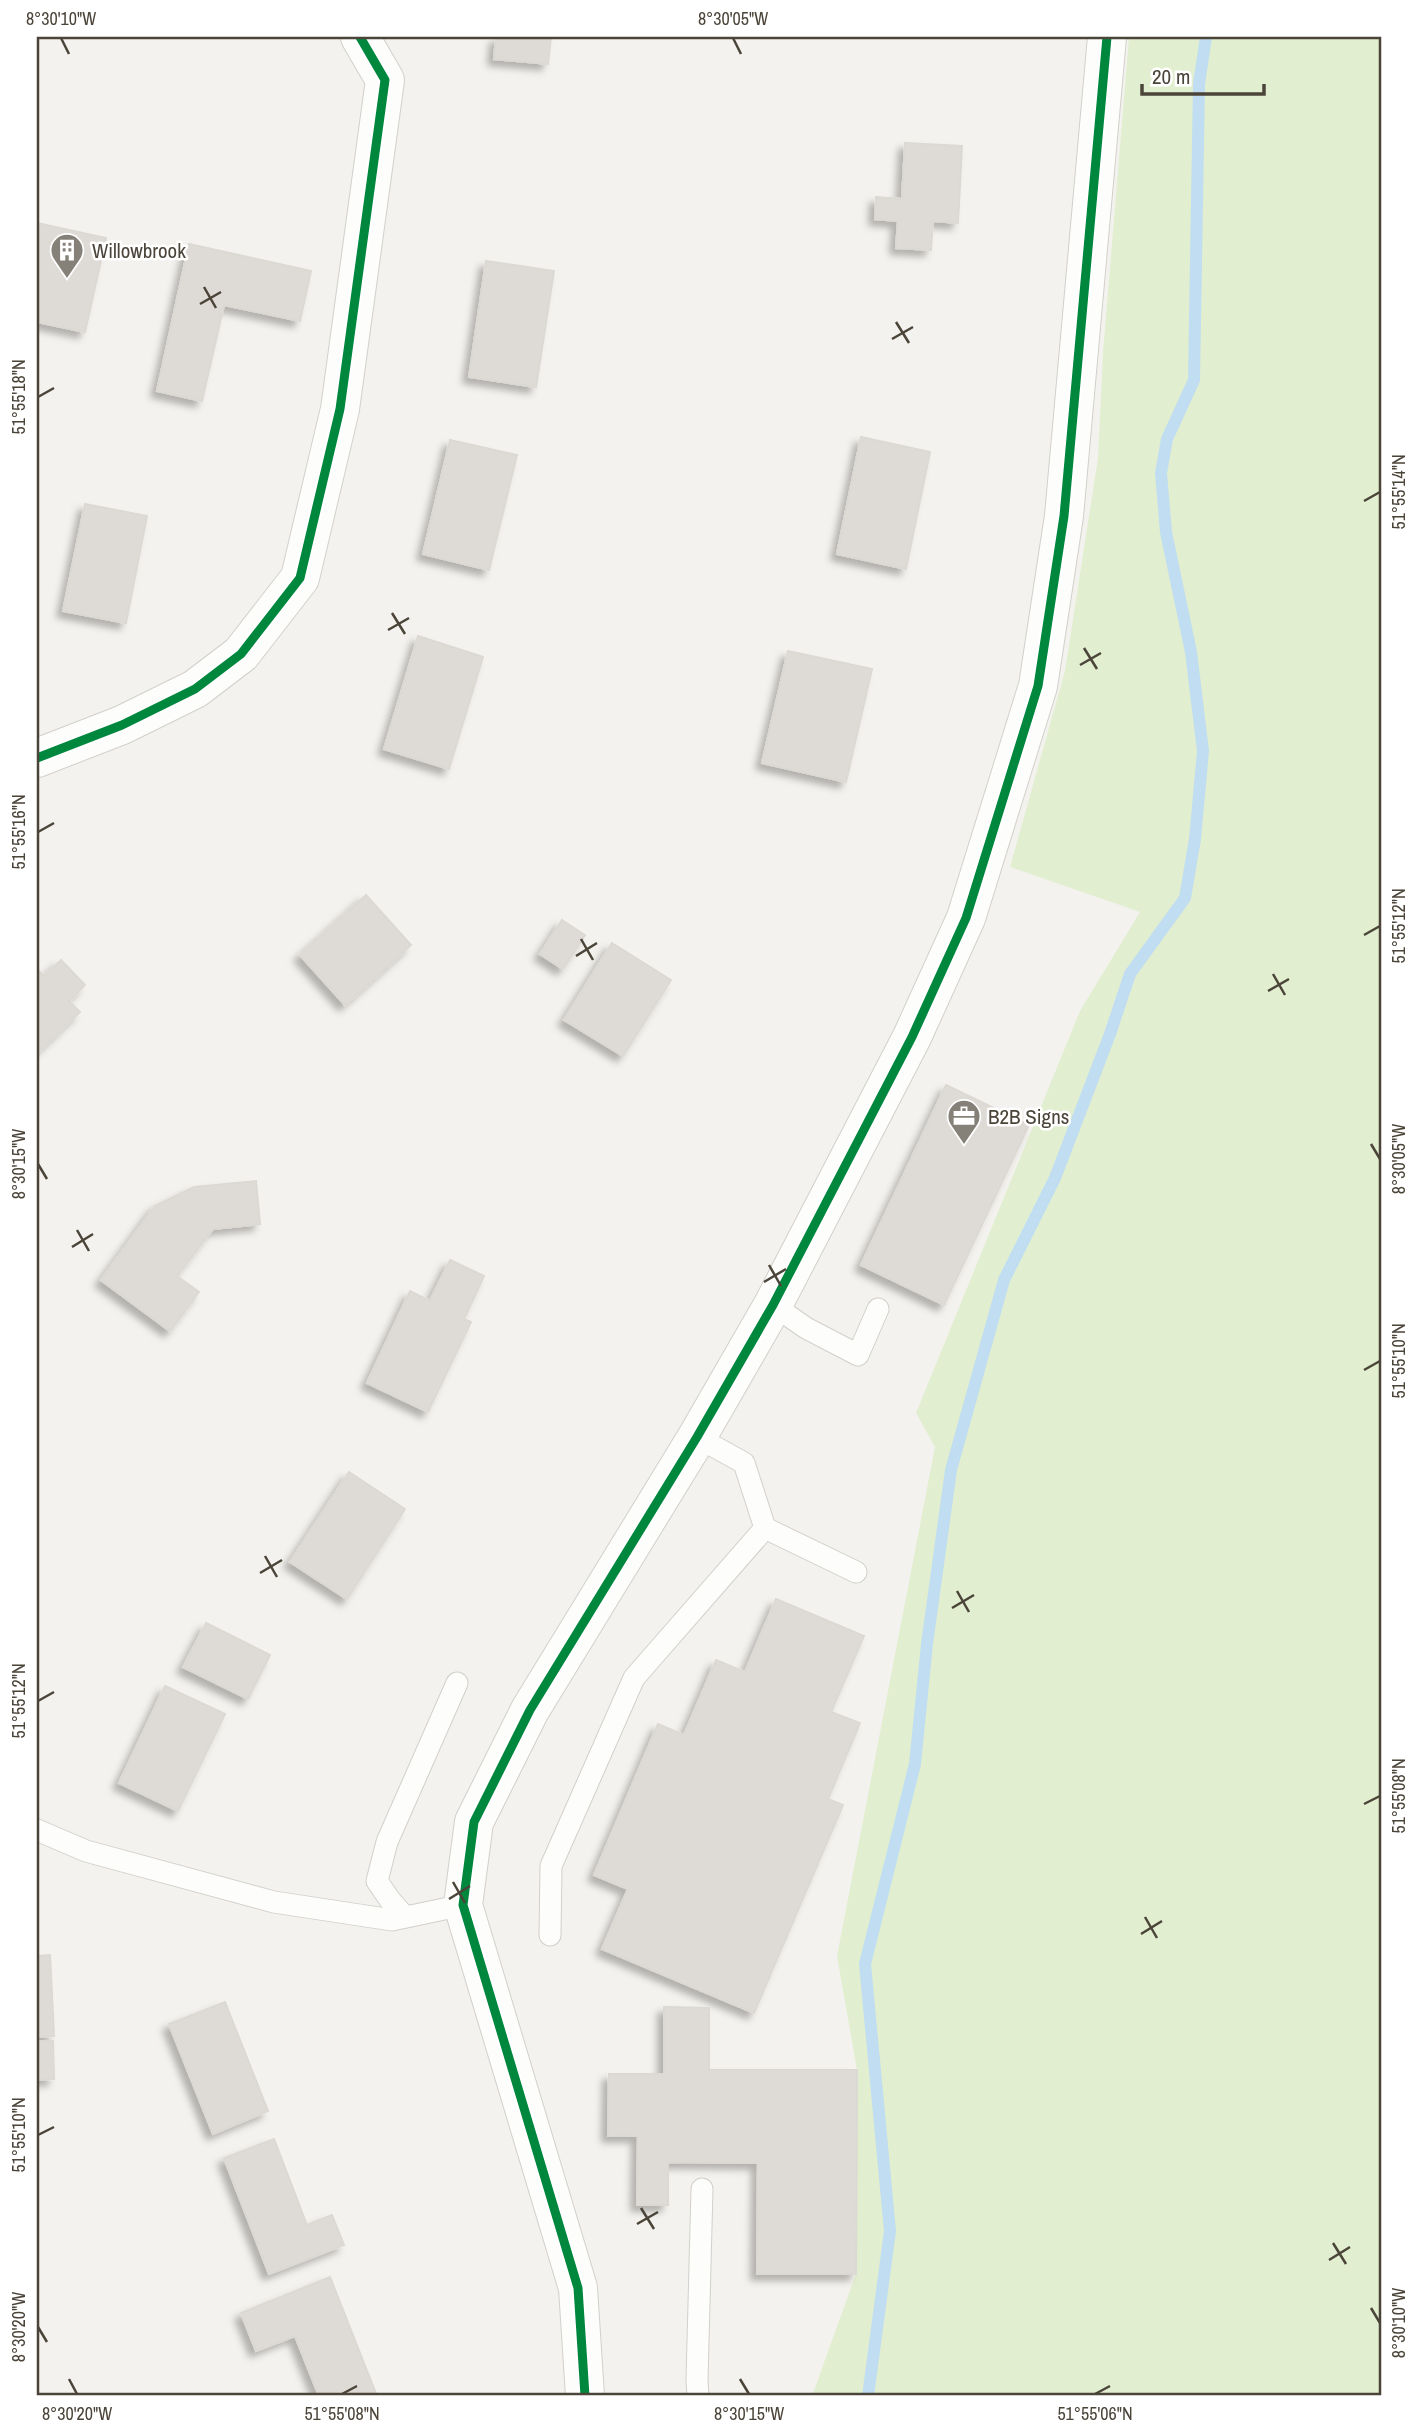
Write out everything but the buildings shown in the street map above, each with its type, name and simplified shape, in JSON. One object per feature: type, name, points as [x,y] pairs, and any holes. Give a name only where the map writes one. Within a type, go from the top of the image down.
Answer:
[{"type":"street","points":[[37,758],[122,725],[195,689],[241,654],[300,578],[340,409],[385,80],[360,37]]},
{"type":"street","points":[[585,2396],[578,2288],[463,1905],[474,1822],[530,1710],[697,1437],[773,1306],[912,1037],[966,918],[1038,686],[1064,516],[1107,37]]},
{"type":"lane","points":[[773,1306],[806,1328],[858,1354],[878,1309]]},
{"type":"lane","points":[[697,1437],[744,1463],[765,1528],[856,1572]]},
{"type":"lane","points":[[550,1935],[551,1866],[634,1678],[765,1528]]},
{"type":"lane","points":[[405,1917],[377,1881],[387,1842],[457,1683]]},
{"type":"lane","points":[[37,1830],[86,1851],[274,1902],[392,1920],[463,1905]]},
{"type":"lane","points":[[698,2396],[696,2380],[702,2189]]},
{"type":"green space","points":[[1129,37],[1381,37],[1381,2396],[812,2396],[856,2274],[857,2070],[837,1956],[935,1447],[916,1413],[1080,1011],[1140,912],[1010,867],[1065,671],[1098,458],[1103,353]]},
{"type":"waterway","points":[[868,2396],[890,2231],[865,1964],[915,1764],[927,1644],[951,1470],[1004,1280],[1055,1178],[1130,974],[1185,898],[1195,839],[1203,751],[1191,652],[1166,532],[1161,473],[1167,439],[1194,380],[1199,84],[1206,37]]},
{"type":"cycle path","points":[[37,758],[122,725],[195,689],[241,654],[300,578],[340,409],[385,80],[360,37]]},
{"type":"cycle path","points":[[585,2396],[578,2288],[463,1905],[474,1822],[530,1710],[697,1437],[773,1305],[912,1037],[966,918],[1038,686],[1064,516],[1107,37]]},
{"type":"place","name":"Willowbrook","points":[[67,280]]},
{"type":"place","name":"B2B Signs","points":[[964,1146]]}]
